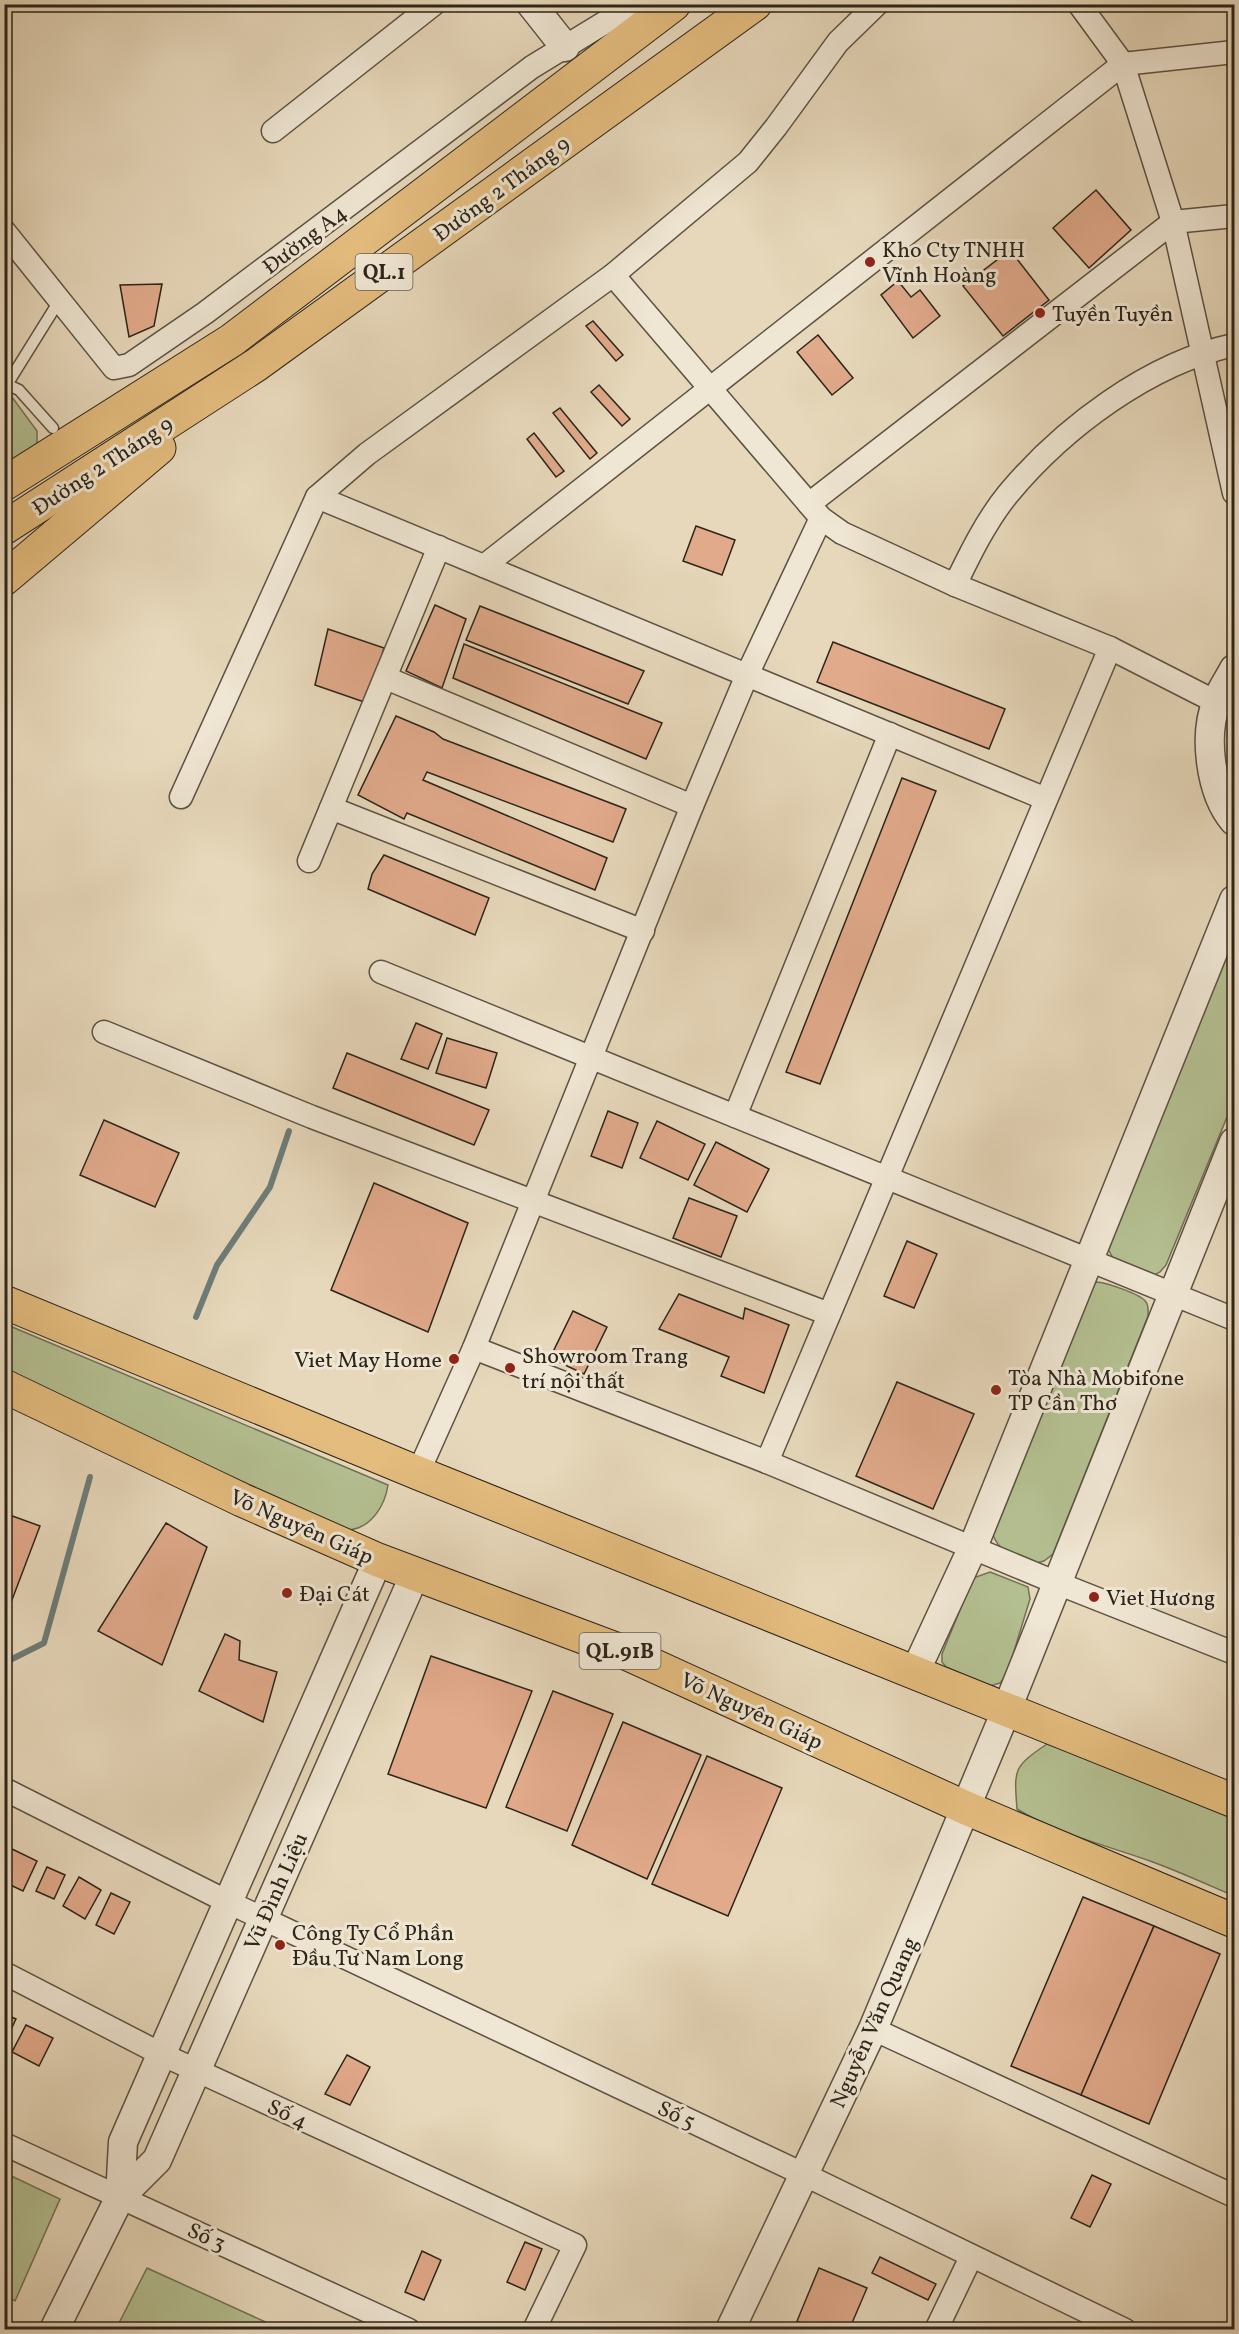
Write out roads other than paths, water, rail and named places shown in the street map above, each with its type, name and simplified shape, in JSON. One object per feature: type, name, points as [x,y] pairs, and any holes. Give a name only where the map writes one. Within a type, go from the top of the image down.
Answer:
[{"type":"highway","name":"Đường 2 Tháng 9","points":[[4,484],[232,340],[674,4]]},
{"type":"highway","name":"Đường 2 Tháng 9","points":[[4,528],[256,365],[755,4]]},
{"type":"highway","points":[[4,579],[256,365]]},
{"type":"highway","points":[[4,1302],[418,1473],[1234,1801]]},
{"type":"highway","name":"Võ Nguyên Giáp","points":[[4,1386],[242,1500],[378,1560],[626,1653],[966,1808],[1234,1921]]},
{"type":"street","points":[[273,131],[434,4]]},
{"type":"street","points":[[531,4],[565,47]]},
{"type":"street","name":"Đường A4","points":[[4,231],[114,368],[129,365],[206,313],[532,67],[635,4]]},
{"type":"street","points":[[181,797],[316,497],[367,454],[613,275],[748,162],[838,42],[877,4]]},
{"type":"street","points":[[1079,4],[1124,64],[1173,222],[1234,493]]},
{"type":"street","points":[[484,566],[1124,64],[1234,52]]},
{"type":"street","points":[[418,1473],[474,1348],[692,806],[815,511],[1173,222],[1234,216]]},
{"type":"street","points":[[613,275],[815,511],[842,533],[955,585],[1110,648],[1216,702]]},
{"type":"street","points":[[955,585],[974,545],[1007,495],[1049,450],[1095,412],[1133,388],[1201,354],[1234,345]]},
{"type":"street","points":[[316,497],[1046,799]]},
{"type":"street","points":[[309,861],[439,548]]},
{"type":"street","points":[[767,1462],[1110,648]]},
{"type":"street","points":[[1234,669],[1216,702],[1209,741],[1214,780],[1234,820]]},
{"type":"street","points":[[386,678],[692,806]]},
{"type":"street","points":[[735,1116],[890,734]]},
{"type":"street","points":[[331,808],[643,931]]},
{"type":"street","points":[[915,1672],[973,1547],[1234,900]]},
{"type":"street","points":[[381,972],[1234,1319]]},
{"type":"street","points":[[104,1032],[312,1117],[829,1314]]},
{"type":"street","name":"Nguyễn Văn Quang","points":[[730,2330],[873,2030],[1006,1711],[1234,1142]]},
{"type":"street","points":[[474,1348],[767,1462],[1057,1583],[1234,1653]]},
{"type":"street","name":"Vũ Đình Liệu","points":[[120,2197],[123,2142],[378,1560]]},
{"type":"street","name":"Vũ Đình Liệu","points":[[54,2330],[120,2197],[157,2160],[415,1574]]},
{"type":"street","name":"Số 5","points":[[4,1789],[228,1902],[803,2174],[1125,2330]]},
{"type":"street","name":"Số 4","points":[[4,1973],[161,2054],[575,2245],[534,2330]]},
{"type":"street","points":[[873,2030],[1234,2196]]},
{"type":"street","name":"Số 3","points":[[4,2144],[120,2197],[369,2321],[409,2330]]},
{"type":"street","points":[[936,2330],[971,2257]]},
{"type":"lane","points":[[53,428],[19,390],[6,383],[59,301]]},
{"type":"waterway","points":[[196,1317],[217,1265],[270,1187],[289,1131]]},
{"type":"waterway","points":[[4,1663],[44,1643],[90,1477]]},
{"type":"place","name":"Kho Cty TNHH Vĩnh Hoàng","points":[[870,262]]},
{"type":"place","name":"Tuyền Tuyền","points":[[1040,313]]},
{"type":"place","name":"Viet May Home","points":[[454,1359]]},
{"type":"place","name":"Showroom Trang trí nội thất","points":[[510,1368]]},
{"type":"place","name":"Tòa Nhà Mobifone TP Cần Thơ","points":[[996,1390]]},
{"type":"place","name":"Đại Cát","points":[[287,1593]]},
{"type":"place","name":"Viet Hương","points":[[1094,1597]]},
{"type":"place","name":"Công Ty Cổ Phần Đầu Tư Nam Long","points":[[280,1945]]}]
